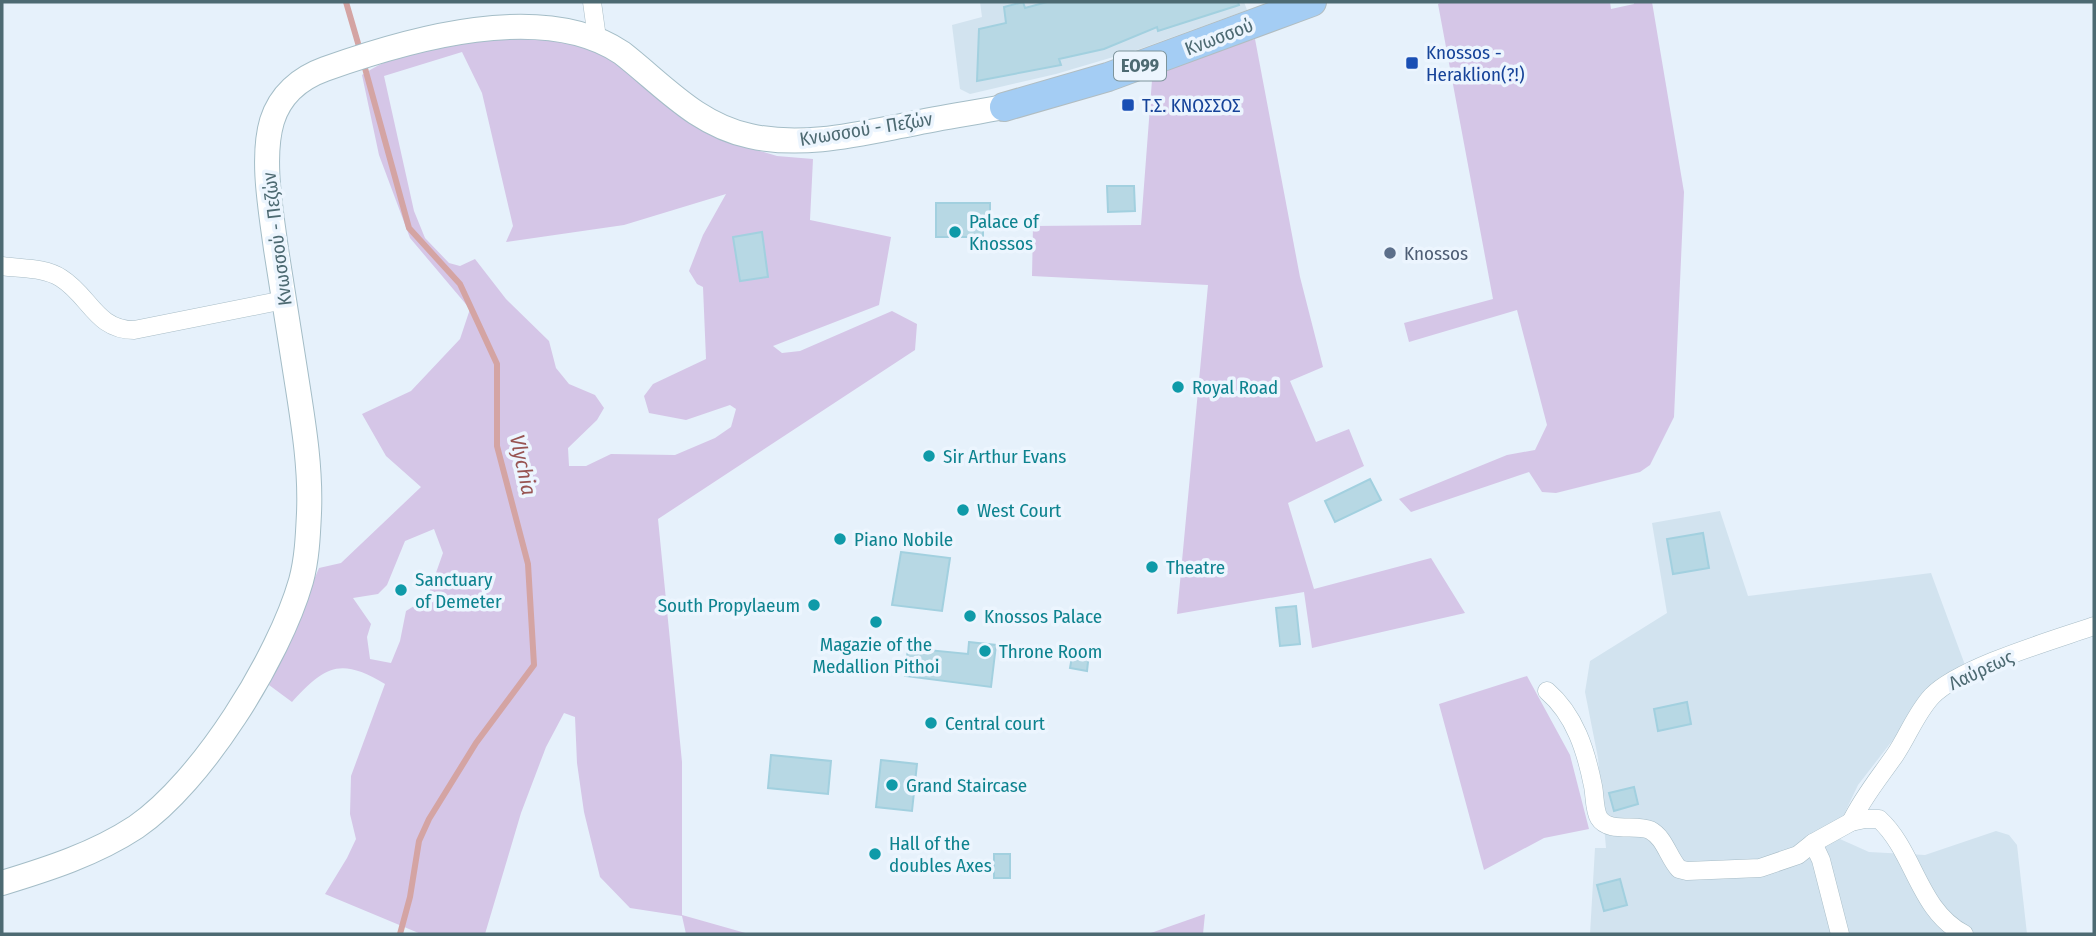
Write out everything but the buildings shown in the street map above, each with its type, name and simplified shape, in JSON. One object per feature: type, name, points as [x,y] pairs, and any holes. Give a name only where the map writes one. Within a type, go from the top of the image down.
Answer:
[{"type":"main road","name":"Κνωσσού","points":[[1004,107],[1108,77],[1254,13],[1312,2]]},
{"type":"main road","name":"Κνωσσού - Πεζών","points":[[2,883],[90,853],[138,825],[169,800],[214,745],[252,686],[290,612],[303,572],[309,508],[302,414],[269,190],[268,145],[272,122],[287,93],[299,82],[322,70],[460,31],[524,24],[558,26],[597,38],[623,54],[697,115],[736,133],[758,138],[811,141],[1004,107]]},
{"type":"street","points":[[592,2],[597,38]]},
{"type":"street","points":[[2,267],[41,271],[60,277],[83,297],[104,321],[121,330],[141,329],[284,300]]},
{"type":"street","name":"Λαύρεως","points":[[1852,822],[1866,794],[1900,747],[1925,705],[1939,690],[1989,664],[2094,626]]},
{"type":"street","points":[[1547,691],[1565,711],[1581,743],[1593,785],[1598,817],[1612,826],[1651,831],[1664,844],[1679,869],[1687,872],[1760,868],[1798,855],[1813,843],[1852,822],[1878,819],[1893,832],[1926,899],[1943,919],[1964,934]]},
{"type":"street","points":[[1813,843],[1821,860],[1840,934]]},
{"type":"shaded area","points":[[980,2],[1244,2],[1247,10],[1137,50],[1056,74],[970,94],[960,89],[952,25],[982,17]]},
{"type":"shaded area","points":[[1610,2],[1611,9],[1634,2],[1652,2],[1684,192],[1674,417],[1650,465],[1640,472],[1556,493],[1542,492],[1529,472],[1411,512],[1399,499],[1507,455],[1535,450],[1547,425],[1517,310],[1409,342],[1404,323],[1493,299],[1438,4]]},
{"type":"shaded area","points":[[536,34],[606,52],[733,143],[777,156],[813,159],[810,220],[891,237],[879,305],[773,346],[782,353],[800,351],[892,311],[917,324],[915,350],[658,519],[682,762],[682,915],[749,934],[686,934],[682,916],[630,908],[600,877],[584,812],[577,763],[575,717],[564,713],[546,747],[521,813],[485,934],[421,934],[325,894],[356,839],[350,814],[351,776],[385,684],[356,670],[334,669],[314,680],[292,702],[269,685],[319,568],[341,563],[421,487],[386,456],[362,414],[411,391],[460,339],[470,309],[410,238],[379,155],[362,75],[381,64],[423,50]],"holes":[[[462,52],[482,93],[513,226],[506,242],[624,225],[726,194],[703,235],[689,271],[697,284],[703,287],[706,359],[653,384],[644,396],[649,413],[686,420],[730,405],[736,409],[731,427],[715,438],[675,455],[611,454],[586,466],[569,466],[568,448],[597,420],[604,408],[595,395],[569,384],[556,368],[549,341],[506,299],[475,259],[460,266],[449,263],[425,238],[414,211],[384,76]],[[434,529],[443,553],[427,598],[406,611],[400,641],[391,663],[370,659],[367,637],[371,624],[353,598],[378,594],[387,585],[405,541]]]},
{"type":"shaded area","points":[[1255,39],[1300,277],[1323,367],[1290,381],[1316,442],[1349,429],[1364,466],[1288,503],[1314,589],[1431,558],[1465,613],[1312,648],[1304,592],[1177,614],[1208,285],[1032,276],[1033,226],[1141,225],[1153,67]]},
{"type":"shaded area","points":[[1720,511],[1748,596],[1931,573],[1965,665],[1924,692],[1913,714],[1858,785],[1838,827],[1831,835],[1869,852],[1925,855],[1996,831],[2009,835],[2017,845],[2027,934],[1590,934],[1595,848],[1606,848],[1598,758],[1585,692],[1590,661],[1667,613],[1652,523]]},
{"type":"shaded area","points":[[1527,676],[1570,755],[1589,829],[1544,838],[1484,870],[1439,704]]},
{"type":"shaded area","points":[[1205,914],[1203,934],[1148,934]]},
{"type":"waterway","name":"Vlychia","points":[[346,2],[360,50]]},
{"type":"waterway","name":"Vlychia","points":[[363,61],[409,228],[460,284],[497,364],[497,446],[528,564],[534,665],[476,743],[429,819],[419,841],[410,897],[400,934]]},
{"type":"place","name":"Knossos - Heraklion(?!)","points":[[1412,63]]},
{"type":"place","name":"Τ.Σ. ΚΝΩΣΣΟΣ","points":[[1128,105]]},
{"type":"place","name":"Palace of Knossos","points":[[955,232]]},
{"type":"place","name":"Knossos","points":[[1390,253]]},
{"type":"place","name":"Royal Road","points":[[1178,387]]},
{"type":"place","name":"Sir Arthur Evans","points":[[929,456]]},
{"type":"place","name":"West Court","points":[[963,510]]},
{"type":"place","name":"Piano Nobile","points":[[840,539]]},
{"type":"place","name":"Theatre","points":[[1152,567]]},
{"type":"place","name":"Sanctuary of Demeter","points":[[401,590]]},
{"type":"place","name":"South Propylaeum","points":[[814,605]]},
{"type":"place","name":"Knossos Palace","points":[[970,616]]},
{"type":"place","name":"Magazie of the Medallion Pithoi","points":[[876,622]]},
{"type":"place","name":"Throne Room","points":[[985,651]]},
{"type":"place","name":"Central court","points":[[931,723]]},
{"type":"place","name":"Grand Staircase","points":[[892,785]]},
{"type":"place","name":"Hall of the doubles Axes","points":[[875,854]]}]
